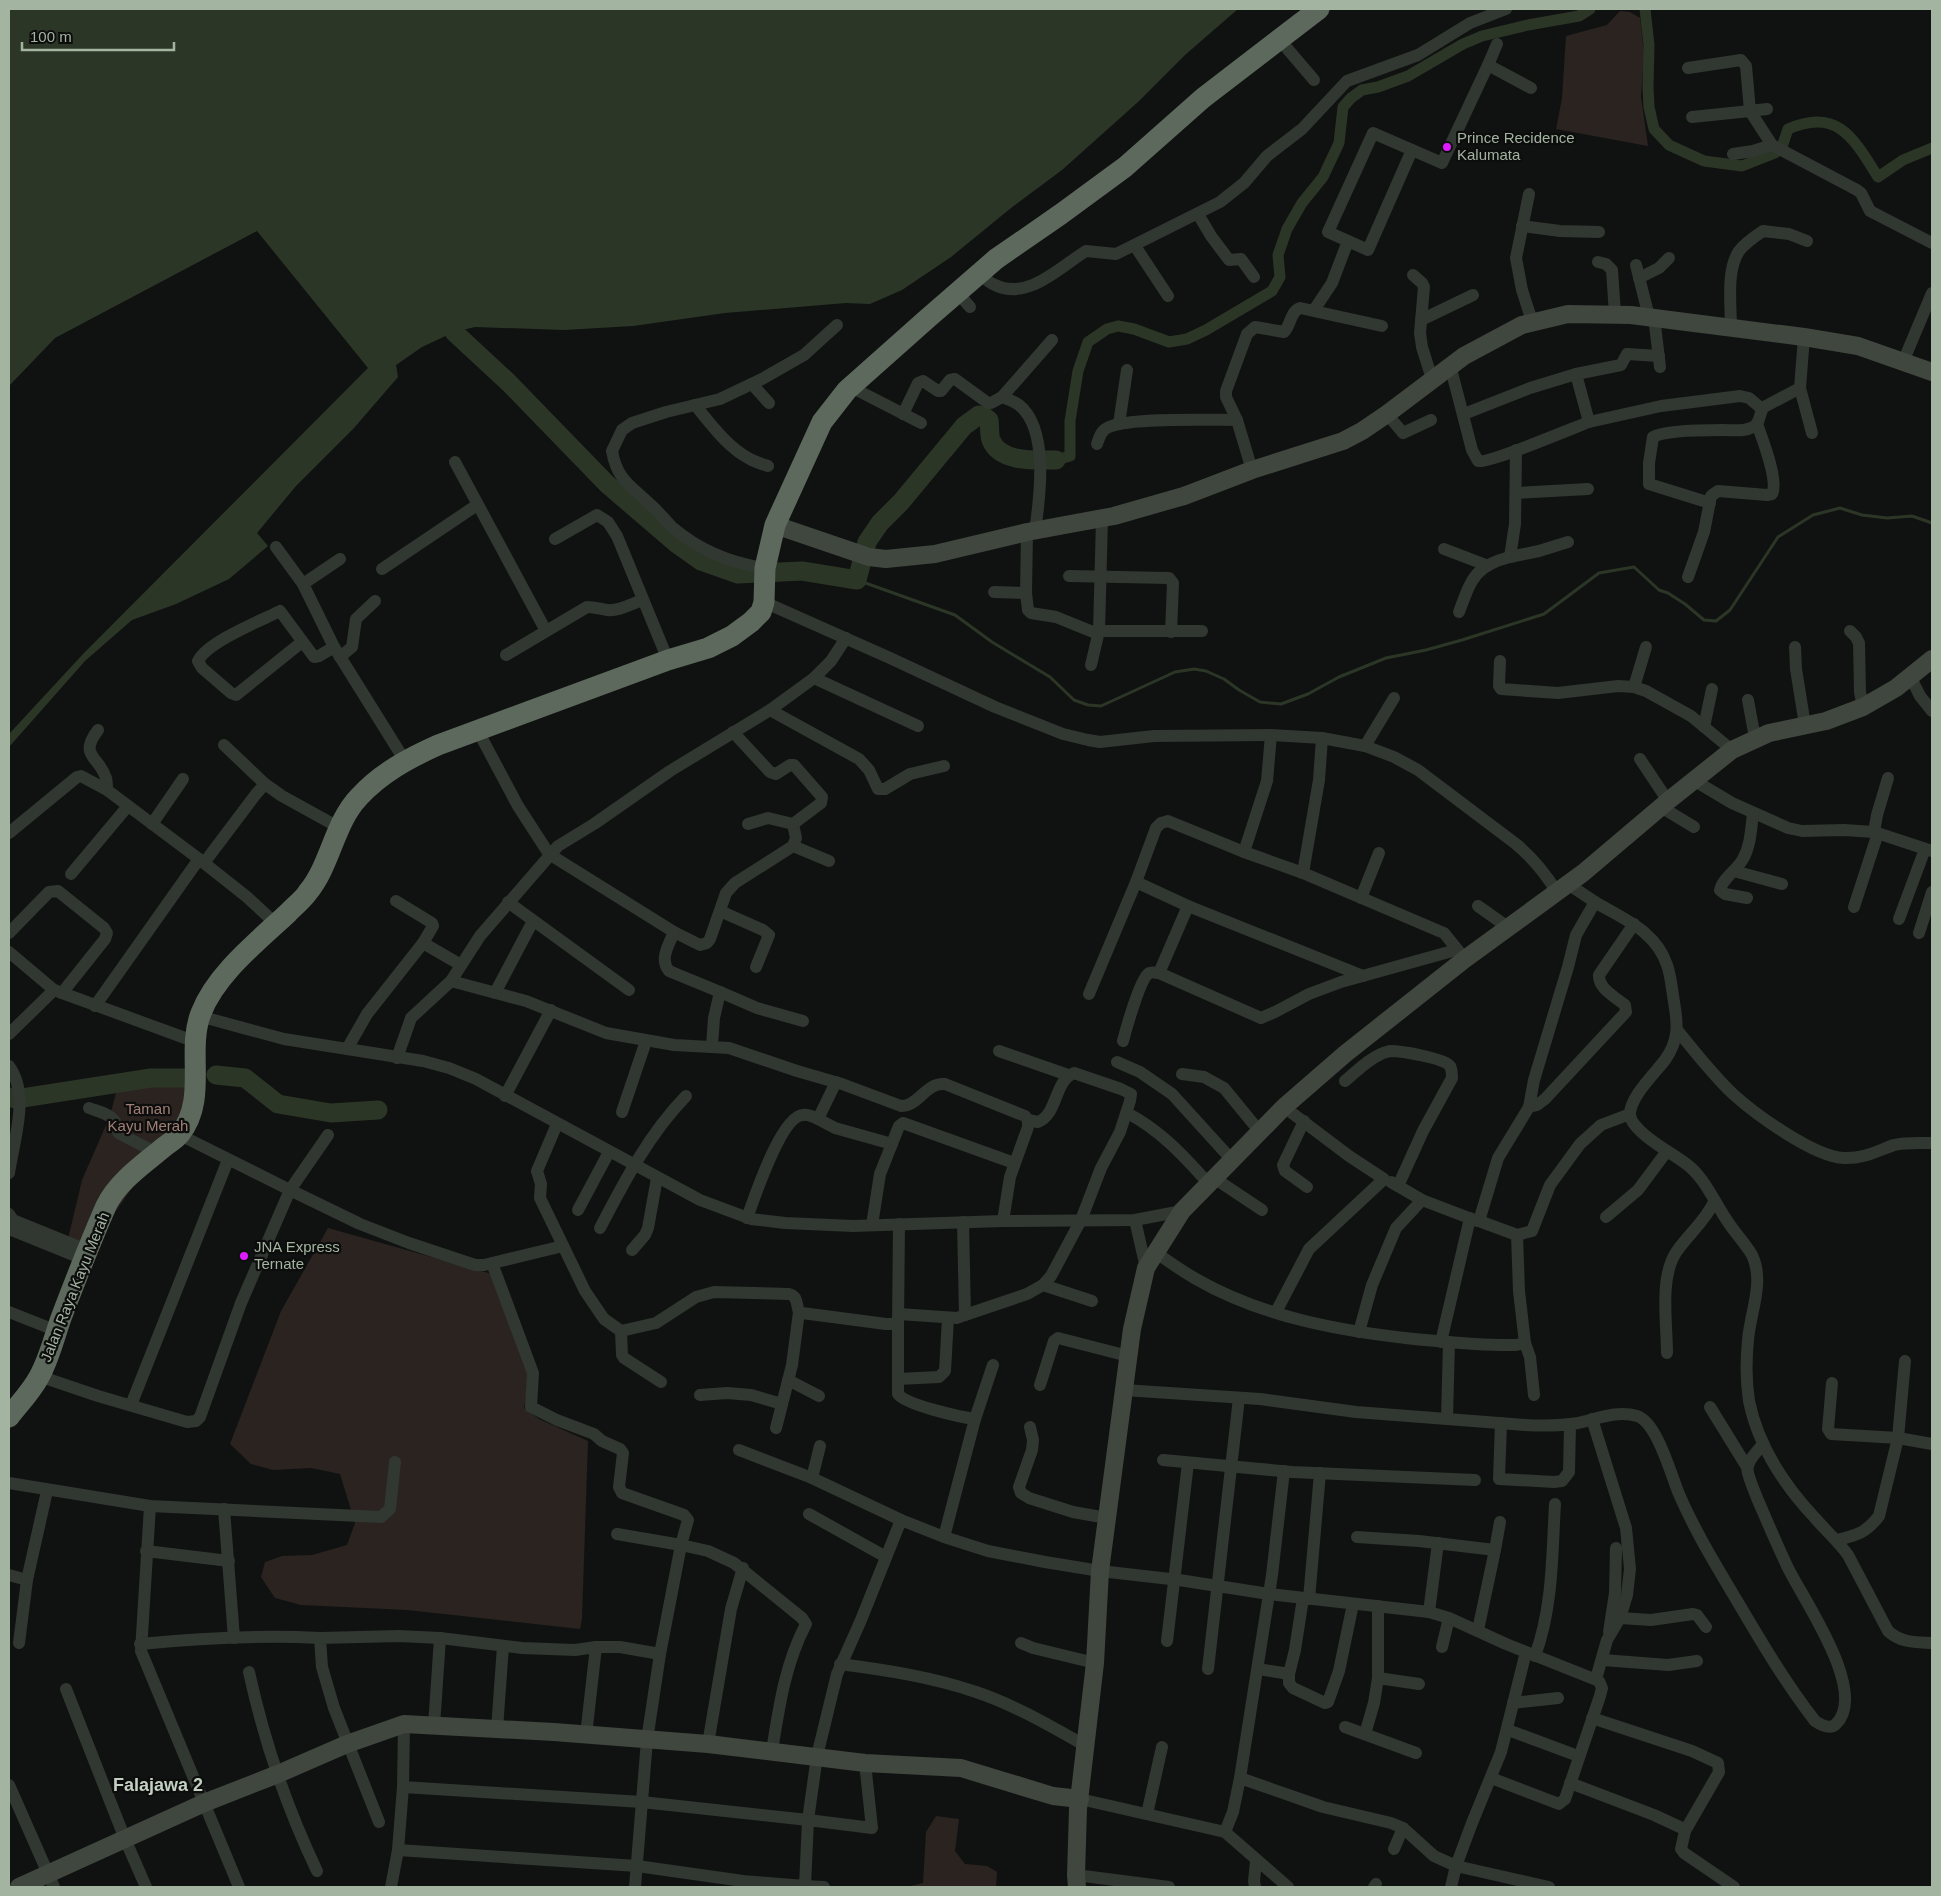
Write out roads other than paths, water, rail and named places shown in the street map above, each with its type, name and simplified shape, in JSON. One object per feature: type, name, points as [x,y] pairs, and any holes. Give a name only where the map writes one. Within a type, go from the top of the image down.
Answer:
[{"type":"highway","name":"Jalan Raya Kayu Merah","points":[[9,1417],[27,1395],[39,1376],[85,1255],[108,1202],[128,1177],[180,1135],[192,1108],[195,1091],[199,1016],[207,998],[222,976],[308,893],[320,875],[340,828],[357,798],[388,771],[438,745],[668,660],[708,648],[732,636],[752,622],[761,612],[775,526],[822,422],[851,387],[964,300],[979,274],[996,259],[1125,167],[1203,98],[1319,9]]},
{"type":"street","points":[[979,274],[995,286],[1008,289],[1021,288],[1044,280],[1086,251],[1116,254],[1135,246],[1198,214],[1232,194],[1268,156],[1302,129],[1347,81],[1418,55],[1470,23],[1506,9]]},
{"type":"street","points":[[1279,39],[1314,80]]},
{"type":"street","points":[[1412,150],[1368,250],[1328,232],[1373,133],[1442,163],[1498,44]]},
{"type":"street","points":[[1688,68],[1742,60],[1745,62],[1750,111],[1778,149],[1857,190],[1870,211],[1932,243]]},
{"type":"street","points":[[1488,65],[1531,88]]},
{"type":"street","points":[[1692,117],[1767,109]]},
{"type":"street","points":[[1733,154],[1778,149]]},
{"type":"street","points":[[1529,194],[1518,244],[1517,264],[1532,321]]},
{"type":"street","points":[[1198,214],[1227,258],[1231,261],[1238,258],[1241,259],[1254,277]]},
{"type":"street","points":[[1522,226],[1560,231],[1599,232]]},
{"type":"street","points":[[1731,328],[1732,273],[1739,251],[1763,231],[1789,234],[1807,241]]},
{"type":"street","points":[[1314,310],[1332,283],[1348,242]]},
{"type":"street","points":[[1135,246],[1168,296]]},
{"type":"street","points":[[1639,278],[1659,268],[1669,258]]},
{"type":"street","points":[[1598,262],[1606,264],[1612,270],[1615,314]]},
{"type":"street","points":[[1464,414],[1530,388],[1576,374],[1621,365],[1627,354],[1659,362],[1652,317],[1636,265]]},
{"type":"street","points":[[1412,275],[1424,287],[1421,320],[1422,347],[1432,379]]},
{"type":"street","points":[[1903,362],[1932,293]]},
{"type":"street","points":[[1421,320],[1472,295]]},
{"type":"street","points":[[1252,470],[1237,420],[1226,397],[1226,391],[1247,334],[1255,326],[1284,332],[1288,328],[1296,310],[1300,308],[1382,326]]},
{"type":"street","points":[[775,526],[863,555],[886,559],[901,559],[935,554],[1031,531],[1102,519],[1175,498],[1252,470],[1342,441],[1362,431],[1387,414],[1450,365],[1500,336],[1532,321],[1568,314],[1615,314],[1652,317],[1804,337],[1858,346],[1932,372]]},
{"type":"street","points":[[837,325],[804,355],[752,384],[720,399],[648,417],[632,423],[622,430],[612,451],[619,475],[660,512],[671,526],[699,548],[744,565],[765,582],[846,638],[995,707],[1063,734],[1100,742],[1154,736],[1271,735],[1322,738],[1365,746],[1394,757],[1418,770],[1448,791],[1531,856],[1563,888],[1595,902],[1634,924],[1650,937],[1660,950],[1668,966],[1678,1031],[1666,1059],[1640,1091],[1634,1102],[1630,1114],[1633,1122],[1642,1132],[1696,1172],[1714,1202],[1750,1253],[1756,1266],[1756,1291],[1748,1340],[1747,1377],[1750,1402],[1763,1444],[1780,1474],[1800,1502],[1837,1540],[1852,1562],[1888,1631],[1896,1638],[1905,1642],[1932,1643]]},
{"type":"street","points":[[1804,337],[1800,388],[1812,433]]},
{"type":"street","points":[[903,414],[918,383],[923,381],[941,391],[950,380],[955,378],[988,404],[991,404],[1002,396],[1052,340]]},
{"type":"street","points":[[1450,365],[1472,450],[1478,461],[1488,461],[1589,422],[1661,406],[1740,396],[1749,398],[1762,409]]},
{"type":"street","points":[[1118,424],[1127,370]]},
{"type":"street","points":[[1576,374],[1589,422]]},
{"type":"street","points":[[752,384],[769,403]]},
{"type":"street","points":[[851,387],[921,423]]},
{"type":"street","points":[[1688,577],[1704,532],[1711,496],[1718,491],[1772,494],[1774,485],[1757,424],[1762,409],[1800,388]]},
{"type":"street","points":[[1002,396],[1018,404],[1027,412],[1035,433],[1041,459],[1040,481],[1031,531],[1026,593],[1026,606],[1031,613],[1056,617],[1098,633],[1202,631]]},
{"type":"street","points":[[695,405],[723,438],[737,450],[750,460],[768,466]]},
{"type":"street","points":[[1387,414],[1403,433],[1431,420]]},
{"type":"street","points":[[1097,444],[1104,430],[1118,424],[1237,420]]},
{"type":"street","points":[[1710,503],[1649,484],[1649,462],[1653,437],[1680,432],[1743,430],[1757,424]]},
{"type":"street","points":[[1510,557],[1515,524],[1516,450]]},
{"type":"street","points":[[455,462],[546,632]]},
{"type":"street","points":[[1516,493],[1588,489]]},
{"type":"street","points":[[382,569],[477,505]]},
{"type":"street","points":[[555,539],[597,515],[602,517],[616,536],[668,660]]},
{"type":"street","points":[[1091,665],[1098,633],[1102,519]]},
{"type":"street","points":[[1460,612],[1469,586],[1476,574],[1486,565],[1568,542]]},
{"type":"street","points":[[276,547],[303,584],[337,652],[405,761]]},
{"type":"street","points":[[1444,549],[1486,565]]},
{"type":"street","points":[[303,584],[340,559]]},
{"type":"street","points":[[1069,576],[1172,579],[1172,632]]},
{"type":"street","points":[[994,592],[1026,593]]},
{"type":"street","points":[[506,655],[587,607],[613,610],[643,600]]},
{"type":"street","points":[[302,642],[236,695],[231,693],[202,668],[198,661],[201,655],[211,646],[280,611],[314,657],[352,648],[356,619],[375,601]]},
{"type":"street","points":[[1850,631],[1859,643],[1860,692],[1863,707]]},
{"type":"street","points":[[397,1058],[411,1018],[451,981],[480,936],[549,854],[558,846],[594,824],[670,771],[770,710],[814,678],[831,661],[846,638]]},
{"type":"street","points":[[1634,687],[1646,647]]},
{"type":"street","points":[[1795,647],[1796,669],[1805,725]]},
{"type":"street","points":[[1169,1887],[1077,1881],[1080,1799],[1096,1659],[1100,1571],[1132,1329],[1146,1268],[1154,1252],[1182,1211],[1284,1107],[1461,954],[1509,928],[1563,888],[1732,750],[1755,738],[1826,721],[1863,707],[1911,678],[1932,659]]},
{"type":"street","points":[[1500,661],[1499,686],[1505,691],[1558,693],[1618,686],[1634,687],[1655,696],[1691,716],[1732,750]]},
{"type":"street","points":[[814,678],[918,726]]},
{"type":"street","points":[[1911,678],[1920,696],[1932,711]]},
{"type":"street","points":[[1704,727],[1712,689]]},
{"type":"street","points":[[1365,746],[1394,698]]},
{"type":"street","points":[[1748,700],[1755,738]]},
{"type":"street","points":[[770,710],[859,759],[869,770],[878,789],[885,789],[910,774],[944,766]]},
{"type":"street","points":[[98,730],[92,738],[90,749],[94,760],[106,776],[107,790]]},
{"type":"street","points":[[478,730],[518,806],[549,854],[674,932],[700,945],[707,943],[710,939],[726,893],[735,883],[794,846],[796,838],[793,824]]},
{"type":"street","points":[[733,732],[770,772],[776,774],[790,765],[794,765],[822,797],[821,803],[793,824]]},
{"type":"street","points":[[1244,852],[1267,781],[1271,735]]},
{"type":"street","points":[[1303,873],[1320,780],[1322,738]]},
{"type":"street","points":[[224,745],[265,784],[282,796],[340,828]]},
{"type":"street","points":[[1640,759],[1664,804],[1694,827]]},
{"type":"street","points":[[9,834],[80,776],[107,790],[247,897],[276,924]]},
{"type":"street","points":[[1854,907],[1876,833],[1877,815],[1888,778]]},
{"type":"street","points":[[152,824],[183,779]]},
{"type":"street","points":[[1694,781],[1732,803],[1788,828],[1802,831],[1844,830],[1876,833],[1929,850],[1899,918]]},
{"type":"street","points":[[94,1006],[201,861],[265,784]]},
{"type":"street","points":[[71,874],[128,806]]},
{"type":"street","points":[[1747,898],[1725,894],[1720,890],[1720,887],[1734,871],[1748,848],[1753,813]]},
{"type":"street","points":[[748,824],[768,818],[793,824]]},
{"type":"street","points":[[1089,994],[1136,882],[1156,828],[1160,823],[1168,821],[1244,852],[1303,873],[1439,930],[1461,954]]},
{"type":"street","points":[[794,846],[829,861]]},
{"type":"street","points":[[1361,898],[1379,853]]},
{"type":"street","points":[[1734,871],[1782,884]]},
{"type":"street","points":[[1136,882],[1188,906],[1362,976]]},
{"type":"street","points":[[9,933],[49,892],[54,891],[58,891],[104,928],[107,933],[105,939],[58,991],[9,1034]]},
{"type":"street","points":[[1919,933],[1932,892]]},
{"type":"street","points":[[347,1050],[367,1014],[423,943],[433,926],[432,923],[396,901]]},
{"type":"street","points":[[508,902],[630,990]]},
{"type":"street","points":[[1447,1419],[1445,1342],[1474,1220],[1498,1158],[1529,1107],[1534,1080],[1576,936],[1595,902]]},
{"type":"street","points":[[1160,973],[1188,906]]},
{"type":"street","points":[[1478,906],[1509,928]]},
{"type":"street","points":[[720,912],[763,930],[770,935],[756,967]]},
{"type":"street","points":[[495,993],[534,921]]},
{"type":"street","points":[[1529,1107],[1545,1099],[1626,1012],[1625,1005],[1601,985],[1598,980],[1599,975],[1634,924]]},
{"type":"street","points":[[674,932],[664,959],[669,971],[757,1008],[803,1021]]},
{"type":"street","points":[[423,943],[461,966]]},
{"type":"street","points":[[9,952],[58,991],[196,1052]]},
{"type":"street","points":[[1123,1041],[1146,976],[1152,972],[1160,973],[1261,1018],[1309,994],[1340,982],[1461,954]]},
{"type":"street","points":[[451,981],[526,1001],[606,1032],[674,1045],[712,1046],[734,1050],[836,1082],[901,1106],[908,1106],[932,1086],[945,1084],[1025,1116],[1028,1120],[1038,1122],[1047,1116],[1068,1075]]},
{"type":"street","points":[[712,1046],[714,1018],[720,992]]},
{"type":"street","points":[[505,1096],[551,1010]]},
{"type":"street","points":[[199,1016],[284,1039],[423,1061],[449,1068],[476,1079],[700,1200],[747,1218],[785,1223],[872,1226],[1003,1221],[1135,1220],[1182,1211]]},
{"type":"street","points":[[1678,1031],[1732,1093],[1788,1134],[1827,1155],[1842,1158],[1862,1158],[1895,1145],[1932,1143]]},
{"type":"street","points":[[622,1112],[646,1040]]},
{"type":"street","points":[[799,1312],[886,1324],[898,1319],[957,1318],[1027,1294],[1043,1285],[1051,1276],[1081,1220],[1101,1168],[1120,1132],[1132,1097],[1128,1092],[1076,1072],[1068,1075],[999,1051]]},
{"type":"street","points":[[1345,1081],[1380,1054],[1390,1051],[1432,1058],[1444,1061],[1449,1065],[1452,1071],[1452,1078],[1423,1131],[1398,1186]]},
{"type":"street","points":[[1116,1062],[1140,1072],[1172,1094],[1232,1160]]},
{"type":"street","points":[[9,1066],[14,1073],[19,1090],[20,1106],[11,1145],[9,1172]]},
{"type":"street","points":[[1182,1074],[1204,1077],[1224,1088],[1260,1132]]},
{"type":"street","points":[[818,1119],[836,1082]]},
{"type":"street","points":[[600,1228],[633,1165],[673,1109],[686,1096]]},
{"type":"street","points":[[1284,1107],[1349,1156],[1384,1179],[1422,1200],[1518,1235],[1532,1231],[1550,1185],[1575,1151],[1592,1132],[1601,1125],[1630,1114]]},
{"type":"street","points":[[89,1108],[114,1118],[118,1124],[118,1132],[120,1134],[157,1153]]},
{"type":"street","points":[[1126,1112],[1143,1120],[1211,1181],[1262,1210]]},
{"type":"street","points":[[747,1218],[774,1147],[794,1120],[802,1115],[818,1119],[835,1128],[892,1144]]},
{"type":"street","points":[[1003,1221],[1007,1186],[1025,1137],[1028,1120]]},
{"type":"street","points":[[1304,1121],[1283,1165],[1285,1171],[1307,1187]]},
{"type":"street","points":[[872,1226],[880,1174],[900,1126],[903,1123],[1014,1164]]},
{"type":"street","points":[[557,1124],[537,1171],[541,1184],[540,1198],[585,1291],[604,1319],[621,1331],[656,1323],[696,1297],[714,1292],[789,1294],[793,1295],[796,1299],[799,1312],[792,1365],[776,1428]]},
{"type":"street","points":[[180,1135],[360,1224],[464,1262],[484,1265],[563,1246]]},
{"type":"street","points":[[39,1376],[98,1396],[187,1422],[196,1421],[200,1417],[240,1303],[290,1190],[328,1135]]},
{"type":"street","points":[[1606,1217],[1638,1190],[1667,1151]]},
{"type":"street","points":[[578,1210],[609,1152]]},
{"type":"street","points":[[131,1405],[228,1160]]},
{"type":"street","points":[[632,1250],[645,1235],[648,1228],[657,1178]]},
{"type":"street","points":[[1276,1312],[1309,1249],[1384,1179]]},
{"type":"street","points":[[1359,1332],[1372,1284],[1396,1228],[1422,1200]]},
{"type":"street","points":[[1668,1353],[1666,1291],[1669,1269],[1676,1252],[1703,1220],[1714,1202]]},
{"type":"street","points":[[9,1214],[13,1220],[85,1255]]},
{"type":"street","points":[[1135,1220],[1146,1268]]},
{"type":"street","points":[[963,1222],[965,1315]]},
{"type":"street","points":[[899,1224],[898,1394],[901,1399],[955,1416],[975,1419]]},
{"type":"street","points":[[9,1229],[85,1255]]},
{"type":"street","points":[[1518,1235],[1519,1291],[1525,1343],[1530,1357],[1534,1394]]},
{"type":"street","points":[[1154,1252],[1197,1280],[1246,1302],[1312,1324],[1359,1332],[1445,1342],[1505,1345],[1525,1343]]},
{"type":"street","points":[[500,1261],[533,1373],[531,1407],[557,1420],[594,1434],[602,1442],[622,1450],[620,1491],[627,1496],[687,1518],[688,1524],[681,1545],[660,1654],[647,1740],[635,1887]]},
{"type":"street","points":[[1043,1285],[1092,1301]]},
{"type":"street","points":[[9,1312],[56,1331]]},
{"type":"street","points":[[898,1379],[939,1377],[943,1375],[945,1371],[948,1318]]},
{"type":"street","points":[[621,1331],[622,1354],[624,1358],[661,1382]]},
{"type":"street","points":[[1040,1385],[1054,1341],[1058,1338],[1128,1356]]},
{"type":"street","points":[[1837,1540],[1864,1532],[1879,1516],[1898,1438],[1905,1361]]},
{"type":"street","points":[[944,1537],[975,1419],[993,1365]]},
{"type":"street","points":[[788,1380],[819,1396]]},
{"type":"street","points":[[1832,1383],[1828,1430],[1830,1434],[1898,1438],[1932,1444]]},
{"type":"street","points":[[1124,1390],[1239,1398],[1356,1412],[1543,1426],[1570,1424],[1626,1414],[1645,1420],[1652,1427],[1680,1496],[1713,1560],[1779,1671],[1816,1721],[1822,1725],[1832,1727],[1842,1716],[1844,1697],[1837,1662],[1825,1633],[1788,1569],[1747,1472],[1747,1467],[1710,1407]]},
{"type":"street","points":[[700,1395],[751,1394],[782,1404]]},
{"type":"street","points":[[1208,1669],[1239,1398]]},
{"type":"street","points":[[1592,1419],[1626,1528],[1630,1583],[1620,1618],[1608,1640]]},
{"type":"street","points":[[1501,1423],[1500,1479],[1554,1482],[1562,1481],[1569,1472],[1570,1424]]},
{"type":"street","points":[[1030,1427],[1033,1440],[1019,1487],[1021,1493],[1029,1498],[1073,1512],[1107,1518]]},
{"type":"street","points":[[1747,1467],[1763,1444]]},
{"type":"street","points":[[812,1478],[820,1446]]},
{"type":"street","points":[[739,1450],[812,1478],[901,1520],[944,1537],[988,1551],[1100,1571],[1174,1579],[1306,1599],[1429,1612],[1449,1618],[1530,1654],[1596,1679],[1602,1688],[1565,1799],[1559,1804],[1492,1778]]},
{"type":"street","points":[[1164,1460],[1284,1471],[1419,1479],[1475,1480]]},
{"type":"street","points":[[9,1483],[47,1491],[150,1506],[381,1517],[390,1509],[395,1462]]},
{"type":"street","points":[[1167,1641],[1188,1463]]},
{"type":"street","points":[[1225,1832],[1233,1812],[1240,1778],[1258,1669],[1284,1471]]},
{"type":"street","points":[[1320,1473],[1306,1599],[1289,1674],[1289,1683],[1293,1688],[1328,1702],[1339,1671],[1353,1604]]},
{"type":"street","points":[[19,1643],[27,1580],[47,1491]]},
{"type":"street","points":[[1451,1887],[1456,1866],[1472,1823],[1492,1778],[1530,1654],[1543,1634],[1548,1608],[1555,1504]]},
{"type":"street","points":[[150,1506],[140,1644],[144,1660],[239,1887]]},
{"type":"street","points":[[224,1509],[234,1638]]},
{"type":"street","points":[[809,1514],[886,1557]]},
{"type":"street","points":[[805,1886],[808,1820],[817,1756],[840,1664],[861,1620],[901,1520]]},
{"type":"street","points":[[1478,1630],[1500,1522]]},
{"type":"street","points":[[617,1534],[708,1551],[742,1568],[802,1618],[806,1624],[793,1651],[781,1692],[772,1751]]},
{"type":"street","points":[[1358,1537],[1438,1543],[1495,1550]]},
{"type":"street","points":[[1429,1612],[1438,1543]]},
{"type":"street","points":[[1596,1679],[1608,1640],[1614,1594],[1616,1548]]},
{"type":"street","points":[[146,1551],[229,1562]]},
{"type":"street","points":[[708,1744],[731,1609],[742,1568]]},
{"type":"street","points":[[9,1575],[27,1580]]},
{"type":"street","points":[[1365,1734],[1374,1703],[1378,1678],[1378,1606]]},
{"type":"street","points":[[1620,1618],[1651,1620],[1692,1614],[1697,1615],[1706,1627]]},
{"type":"street","points":[[1442,1647],[1449,1618]]},
{"type":"street","points":[[140,1644],[190,1639],[282,1636],[320,1638],[399,1636],[440,1638],[503,1646],[575,1650],[596,1647],[620,1647],[660,1654]]},
{"type":"street","points":[[320,1638],[322,1667],[347,1744],[379,1822]]},
{"type":"street","points":[[434,1726],[440,1638]]},
{"type":"street","points":[[1021,1643],[1033,1648],[1096,1659]]},
{"type":"street","points":[[497,1729],[503,1646]]},
{"type":"street","points":[[586,1735],[596,1647]]},
{"type":"street","points":[[1603,1660],[1668,1665],[1697,1661]]},
{"type":"street","points":[[840,1664],[915,1676],[977,1692],[1036,1718],[1086,1746]]},
{"type":"street","points":[[1258,1669],[1289,1674]]},
{"type":"street","points":[[249,1672],[263,1729],[278,1774],[317,1871]]},
{"type":"street","points":[[1378,1678],[1419,1684]]},
{"type":"street","points":[[66,1689],[146,1887]]},
{"type":"street","points":[[1514,1703],[1558,1698]]},
{"type":"street","points":[[1592,1718],[1692,1751],[1718,1763],[1719,1772],[1685,1831],[1681,1849],[1684,1853],[1734,1887]]},
{"type":"street","points":[[390,1887],[398,1850],[403,1787],[404,1724]]},
{"type":"street","points":[[19,1887],[51,1881],[125,1839],[204,1803],[347,1744],[404,1724],[708,1744],[866,1763],[961,1768],[1053,1796],[1080,1799],[1225,1832],[1288,1887]]},
{"type":"street","points":[[1345,1728],[1416,1753]]},
{"type":"street","points":[[1508,1730],[1578,1756]]},
{"type":"street","points":[[1147,1814],[1162,1747]]},
{"type":"street","points":[[403,1787],[642,1802],[872,1828],[866,1763]]},
{"type":"street","points":[[1240,1778],[1323,1807],[1376,1818],[1404,1828],[1434,1856],[1456,1866],[1549,1887]]},
{"type":"street","points":[[1570,1783],[1654,1814],[1685,1831]]},
{"type":"street","points":[[9,1785],[51,1881]]},
{"type":"street","points":[[1394,1849],[1404,1828]]},
{"type":"street","points":[[398,1850],[637,1866],[743,1881],[824,1887]]},
{"type":"street","points":[[1255,1887],[1256,1861]]},
{"type":"waterway","points":[[1056,460],[1070,456],[1070,421],[1078,371],[1088,342],[1107,329],[1118,326],[1134,329],[1169,342],[1187,339],[1206,330],[1272,291],[1280,277],[1278,255],[1287,229],[1302,203],[1323,177],[1339,143],[1343,107],[1351,98],[1362,90],[1378,87],[1408,76],[1463,44],[1482,36],[1579,16],[1590,9]]},
{"type":"waterway","points":[[1645,9],[1649,45],[1649,107],[1654,129],[1669,145],[1704,161],[1742,166],[1775,153],[1782,147],[1788,129],[1805,123],[1820,122],[1832,124],[1843,130],[1861,150],[1878,177],[1903,160],[1932,148]]},
{"type":"waterway","points":[[454,332],[509,383],[607,484],[677,544],[701,561],[738,574],[802,571],[857,580],[867,542],[880,523],[901,502],[964,426],[979,415],[989,420],[991,440],[1002,453],[1019,459],[1056,460]]},
{"type":"waterway","points":[[857,580],[955,615],[992,642],[1050,677],[1074,700],[1088,705],[1101,706],[1175,672],[1194,669],[1206,671],[1224,679],[1260,702],[1281,704],[1308,694],[1339,677],[1386,658],[1462,640],[1544,614],[1599,573],[1634,567],[1659,590],[1668,593],[1685,604],[1704,620],[1716,621],[1730,610],[1778,537],[1813,515],[1840,508],[1862,515],[1887,518],[1912,516],[1932,523]]},
{"type":"waterway","points":[[216,1075],[245,1078],[278,1104],[331,1113],[378,1110]]},
{"type":"waterway","points":[[9,1097],[16,1099],[151,1078],[185,1078]]},
{"type":"place","name":"Prince Recidence Kalumata","points":[[1447,147]]},
{"type":"place","name":"JNA Express Ternate","points":[[244,1256]]},
{"type":"district","name":"Falajawa 2","points":[[158,1785]]},
{"type":"park label","name":"Taman Kayu Merah","points":[[148,1118]]}]
